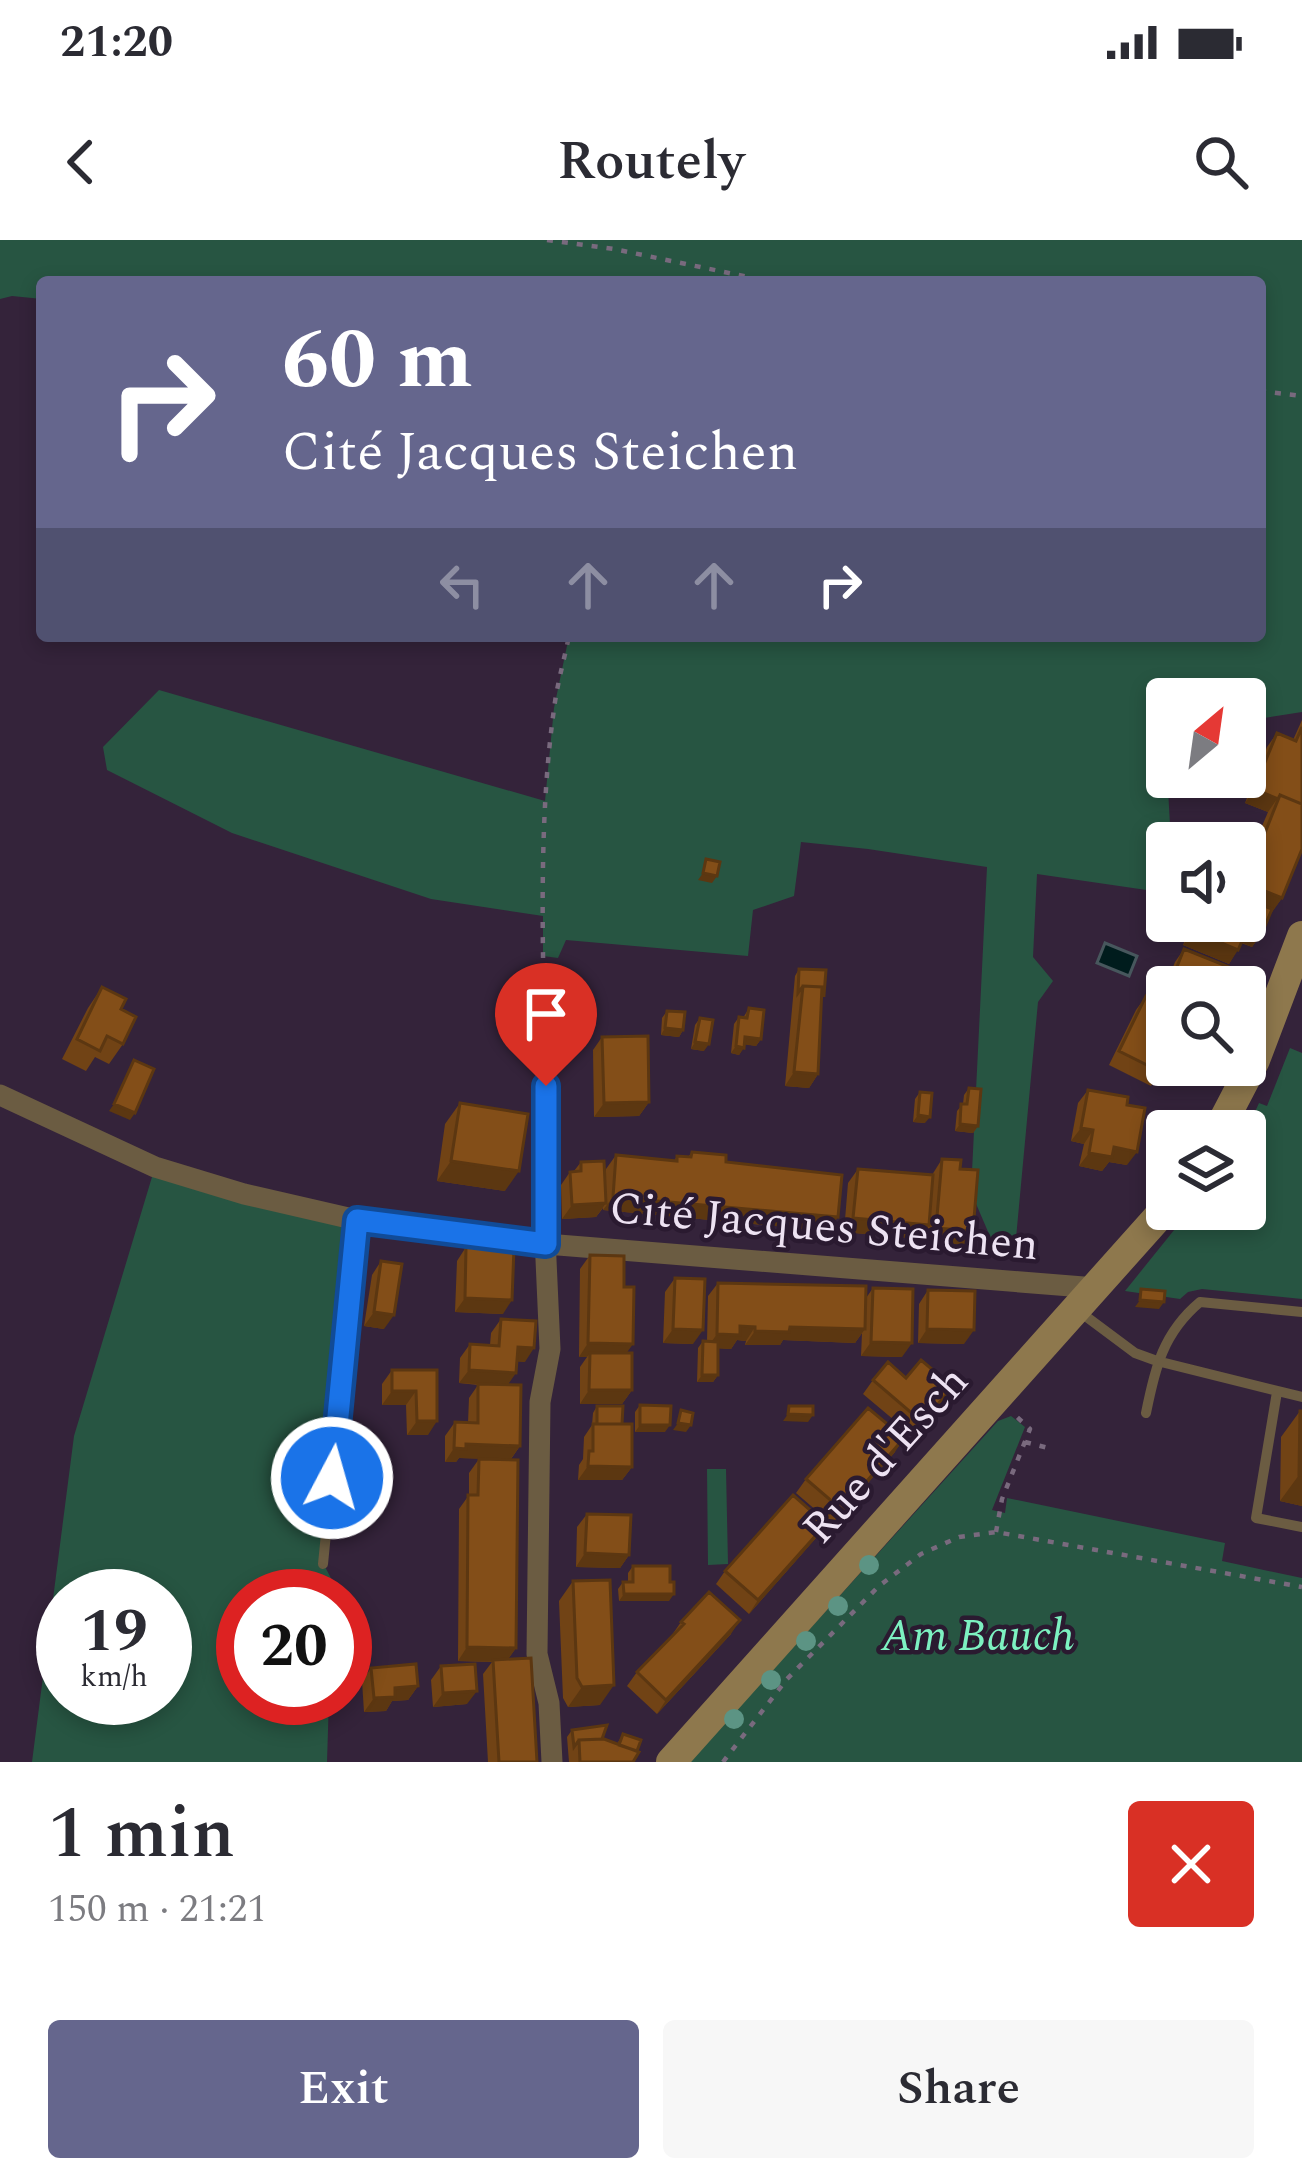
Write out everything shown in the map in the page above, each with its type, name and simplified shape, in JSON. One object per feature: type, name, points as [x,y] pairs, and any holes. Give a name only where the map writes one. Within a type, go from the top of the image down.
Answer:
[{"type":"main road","points":[[1229,1110],[1255,1060],[1302,936]]},
{"type":"main road","name":"Rue d'Esch","points":[[671,1762],[1147,1230]]},
{"type":"street","name":"Cité Jacques Steichen","points":[[546,1086],[550,1349],[540,1402],[537,1654],[549,1703],[553,1762]]},
{"type":"street","name":"Cité Jacques Steichen","points":[[0,1095],[155,1167],[357,1220],[1087,1299]]},
{"type":"lane","points":[[323,1564],[357,1220]]},
{"type":"lane","points":[[1087,1299],[1136,1353],[1302,1397]]},
{"type":"lane","points":[[1146,1413],[1156,1361],[1181,1317],[1200,1302],[1302,1312]]},
{"type":"lane","points":[[1276,1392],[1256,1518],[1302,1527]]},
{"type":"path","points":[[548,240],[743,276]]},
{"type":"path","points":[[1266,393],[1302,396]]},
{"type":"path","points":[[546,1086],[546,801],[554,708],[568,642]]},
{"type":"path","points":[[996,1532],[1002,1499],[1030,1429],[998,1398]]},
{"type":"path","points":[[1025,1442],[1048,1448]]},
{"type":"path","points":[[723,1762],[787,1678],[879,1586],[921,1554],[959,1537],[996,1532],[1302,1587]]},
{"type":"green space","points":[[0,240],[1302,240],[1302,712],[1266,718],[1266,678],[1146,678],[1146,798],[1169,798],[1170,822],[1146,822],[1146,890],[1037,874],[1033,957],[1053,981],[1038,1002],[1015,1249],[995,1248],[971,1192],[987,867],[801,842],[794,896],[753,910],[748,956],[566,940],[558,958],[543,956],[543,916],[431,899],[232,833],[107,770],[103,747],[159,690],[545,801],[554,708],[568,642],[1266,642],[1266,276],[36,276],[36,298],[0,299]]},
{"type":"green space","points":[[1290,1048],[1302,1053],[1302,1299],[1202,1289],[1180,1299],[1125,1291],[1174,1230],[1266,1230],[1266,1110],[1256,1110],[1259,1103],[1267,1106]]},
{"type":"green space","points":[[155,1167],[357,1220],[323,1563],[326,1569],[216,1569],[216,1725],[328,1725],[327,1762],[32,1762],[37,1725],[192,1725],[192,1569],[57,1569],[74,1436]]},
{"type":"green space","name":"Am Bauch","points":[[1011,1416],[1025,1427],[992,1510],[1005,1513],[1007,1498],[1225,1543],[1222,1561],[1302,1578],[1302,1762],[689,1762],[998,1421]]},
{"type":"green space","points":[[707,1469],[726,1469],[728,1564],[708,1565]]},
{"type":"shaded area","points":[[1105,943],[1137,956],[1129,976],[1097,963]]},
{"type":"building","points":[[1302,727],[1302,804],[1266,794],[1266,760],[1277,733],[1296,741]]},
{"type":"building","points":[[1280,795],[1302,804],[1302,849],[1282,898],[1266,892],[1266,830]]},
{"type":"building","points":[[706,859],[720,862],[717,876],[703,873]]},
{"type":"building","points":[[1219,942],[1242,942],[1238,950]]},
{"type":"building","points":[[1184,949],[1226,966],[1177,966]]},
{"type":"building","points":[[799,969],[826,970],[824,995],[822,987],[803,986],[798,993]]},
{"type":"building","points":[[803,986],[822,987],[818,1074],[794,1072]]},
{"type":"building","points":[[102,987],[126,999],[121,1009],[136,1017],[123,1044],[107,1036],[100,1051],[77,1039]]},
{"type":"building","points":[[1146,996],[1146,1064],[1119,1051]]},
{"type":"building","points":[[749,1008],[764,1010],[761,1039],[745,1037],[744,1048],[736,1046],[739,1017],[747,1018]]},
{"type":"building","points":[[667,1011],[685,1012],[683,1030],[665,1028]]},
{"type":"building","points":[[700,1018],[713,1020],[709,1044],[695,1042]]},
{"type":"building","points":[[648,1036],[649,1102],[604,1103],[602,1037]]},
{"type":"building","points":[[134,1060],[154,1069],[135,1113],[114,1104]]},
{"type":"building","points":[[969,1088],[981,1089],[978,1126],[960,1124],[961,1104],[967,1104]]},
{"type":"building","points":[[1088,1090],[1128,1097],[1127,1105],[1145,1108],[1137,1152],[1114,1147],[1112,1157],[1089,1153],[1093,1130],[1081,1128]]},
{"type":"building","points":[[920,1092],[932,1093],[930,1117],[918,1115]]},
{"type":"building","points":[[460,1103],[528,1114],[519,1171],[451,1161]]},
{"type":"building","points":[[692,1152],[726,1155],[726,1162],[842,1175],[838,1217],[613,1197],[616,1155],[677,1161],[677,1156],[691,1157]]},
{"type":"building","points":[[942,1159],[961,1160],[960,1169],[978,1170],[973,1231],[936,1228]]},
{"type":"building","points":[[604,1161],[606,1203],[572,1205],[570,1172],[581,1171],[581,1162]]},
{"type":"building","points":[[858,1169],[933,1175],[929,1225],[853,1218]]},
{"type":"building","points":[[466,1247],[514,1248],[512,1300],[465,1298]]},
{"type":"building","points":[[590,1255],[624,1256],[624,1287],[634,1287],[633,1344],[588,1343]]},
{"type":"building","points":[[381,1261],[402,1264],[394,1315],[374,1312]]},
{"type":"building","points":[[675,1278],[705,1279],[703,1330],[673,1329]]},
{"type":"building","points":[[718,1283],[866,1286],[865,1329],[790,1327],[789,1332],[740,1326],[740,1335],[717,1334]]},
{"type":"building","points":[[873,1288],[913,1289],[912,1343],[871,1342]]},
{"type":"building","points":[[1141,1289],[1165,1291],[1164,1302],[1140,1300]]},
{"type":"building","points":[[928,1290],[975,1291],[974,1330],[927,1329]]},
{"type":"building","points":[[501,1319],[536,1321],[534,1348],[518,1347],[516,1373],[469,1370],[470,1344],[499,1346]]},
{"type":"building","points":[[703,1341],[718,1342],[718,1375],[702,1375]]},
{"type":"building","points":[[590,1353],[632,1353],[632,1390],[589,1390]]},
{"type":"building","points":[[921,1360],[953,1387],[922,1422],[873,1380],[888,1362],[906,1378]]},
{"type":"building","points":[[392,1370],[437,1370],[437,1421],[417,1421],[416,1391],[392,1391]]},
{"type":"building","points":[[478,1384],[521,1385],[520,1446],[466,1444],[466,1449],[454,1448],[455,1422],[478,1423]]},
{"type":"building","points":[[640,1405],[671,1406],[670,1425],[640,1425]]},
{"type":"building","points":[[597,1406],[623,1406],[622,1424],[597,1424]]},
{"type":"building","points":[[789,1406],[813,1406],[813,1415],[788,1414]]},
{"type":"building","points":[[868,1408],[904,1438],[842,1510],[806,1479]]},
{"type":"building","points":[[681,1410],[693,1413],[691,1425],[678,1423]]},
{"type":"building","points":[[1302,1411],[1302,1475],[1299,1475]]},
{"type":"building","points":[[593,1424],[632,1424],[632,1467],[588,1466]]},
{"type":"building","points":[[479,1459],[518,1460],[516,1648],[467,1647],[468,1495],[478,1495]]},
{"type":"building","points":[[793,1495],[826,1524],[758,1600],[725,1571]]},
{"type":"building","points":[[587,1514],[631,1515],[629,1555],[585,1553]]},
{"type":"building","points":[[633,1566],[670,1566],[674,1594],[624,1594],[623,1582],[633,1582]]},
{"type":"building","points":[[610,1580],[614,1685],[582,1687],[577,1678],[573,1581]]},
{"type":"building","points":[[709,1592],[740,1620],[666,1700],[637,1672]]},
{"type":"building","points":[[531,1658],[537,1762],[499,1762],[493,1660]]},
{"type":"building","points":[[416,1664],[418,1686],[395,1688],[395,1697],[374,1698],[372,1668]]},
{"type":"building","points":[[475,1664],[477,1691],[443,1693],[441,1666]]},
{"type":"building","points":[[607,1725],[602,1739],[579,1740],[574,1747],[572,1730]]},
{"type":"building","points":[[623,1734],[641,1740],[637,1751],[619,1745]]},
{"type":"building","points":[[604,1739],[639,1752],[633,1762],[580,1762],[579,1740]]},
{"type":"route","points":[[332,1478],[357,1220],[546,1244],[546,1086]]}]
